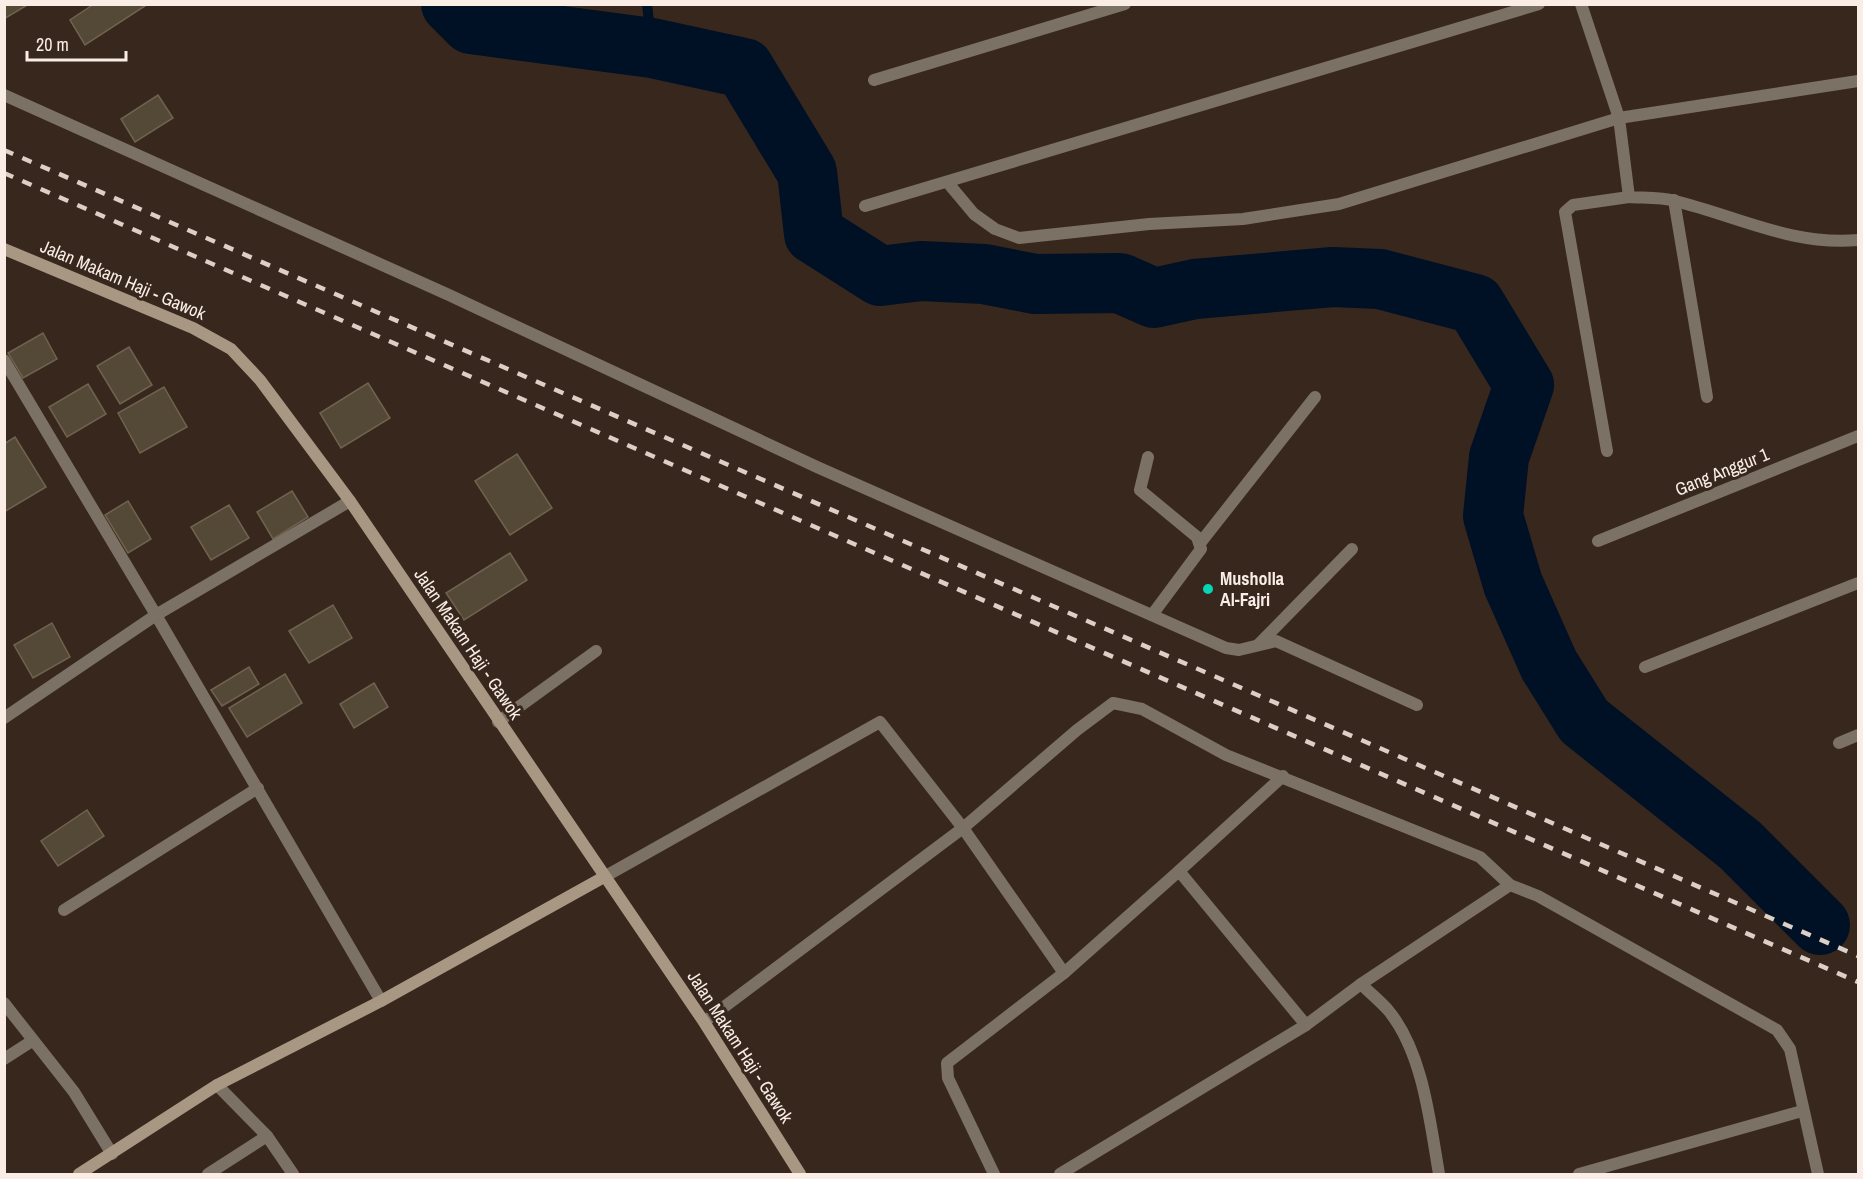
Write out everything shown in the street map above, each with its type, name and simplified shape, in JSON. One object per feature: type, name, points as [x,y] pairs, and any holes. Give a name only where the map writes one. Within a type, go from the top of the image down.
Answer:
[{"type":"street","points":[[874,80],[1125,4]]},
{"type":"street","points":[[865,206],[1539,4]]},
{"type":"street","points":[[1581,4],[1619,118],[1629,197]]},
{"type":"street","points":[[948,183],[974,214],[995,229],[1019,238],[1149,224],[1243,219],[1339,204],[1619,118],[1858,81]]},
{"type":"street","points":[[4,95],[448,295],[817,467],[1226,648],[1239,650],[1276,641],[1417,705]]},
{"type":"street","points":[[1607,451],[1565,212],[1573,205],[1629,197],[1674,200],[1757,227],[1831,242],[1858,240]]},
{"type":"street","points":[[1674,200],[1707,397]]},
{"type":"street","name":"Jalan Makam Haji - Gawok","points":[[4,249],[193,328],[231,349],[260,380],[350,501],[704,1022],[800,1174]]},
{"type":"street","points":[[4,360],[258,788],[381,1001]]},
{"type":"street","points":[[1152,615],[1201,549],[1201,542],[1315,397]]},
{"type":"street","name":"Gang Anggur 1","points":[[1598,541],[1858,436]]},
{"type":"street","points":[[1148,457],[1140,490],[1201,542]]},
{"type":"street","points":[[4,718],[156,615],[350,501]]},
{"type":"street","points":[[1257,647],[1352,549]]},
{"type":"street","points":[[1645,668],[1858,584]]},
{"type":"street","points":[[498,722],[596,651]]},
{"type":"street","points":[[704,1022],[963,828],[1077,730],[1113,703],[1142,709],[1226,755],[1284,776],[1480,857],[1510,885],[1538,896],[1777,1030],[1790,1049],[1802,1111],[1818,1174]]},
{"type":"street","points":[[79,1174],[217,1085],[381,1001],[880,722],[963,828],[1064,973]]},
{"type":"street","points":[[1839,743],[1858,735]]},
{"type":"street","points":[[994,1174],[948,1078],[947,1063],[1064,973],[1284,776]]},
{"type":"street","points":[[64,910],[258,788]]},
{"type":"street","points":[[1179,871],[1306,1025]]},
{"type":"street","points":[[1060,1174],[1306,1025],[1361,984],[1510,885]]},
{"type":"street","points":[[1361,984],[1389,1011],[1403,1035],[1426,1095],[1439,1174]]},
{"type":"street","points":[[4,1003],[74,1092],[112,1154]]},
{"type":"street","points":[[4,1059],[32,1041]]},
{"type":"street","points":[[217,1085],[267,1136],[293,1174]]},
{"type":"street","points":[[1579,1174],[1802,1111]]},
{"type":"street","points":[[208,1174],[267,1136]]},
{"type":"building","points":[[4,4],[29,4],[4,19]]},
{"type":"building","points":[[94,4],[148,4],[85,45],[70,20]]},
{"type":"building","points":[[158,95],[173,118],[135,142],[121,119]]},
{"type":"building","points":[[43,333],[57,359],[23,378],[8,353]]},
{"type":"building","points":[[129,347],[152,385],[120,404],[97,366]]},
{"type":"building","points":[[368,383],[390,418],[341,448],[320,413]]},
{"type":"building","points":[[88,384],[106,414],[67,437],[49,407]]},
{"type":"building","points":[[164,387],[187,427],[140,453],[118,413]]},
{"type":"building","points":[[15,437],[46,487],[4,512],[4,444]]},
{"type":"building","points":[[517,454],[552,508],[510,535],[475,481]]},
{"type":"building","points":[[292,491],[308,517],[273,539],[257,512]]},
{"type":"building","points":[[128,501],[151,539],[128,553],[105,515]]},
{"type":"building","points":[[229,505],[249,538],[211,560],[191,527]]},
{"type":"building","points":[[510,553],[527,580],[464,620],[446,593]]},
{"type":"building","points":[[333,605],[352,638],[309,663],[289,631]]},
{"type":"building","points":[[52,623],[70,657],[33,678],[14,645]]},
{"type":"building","points":[[249,667],[259,684],[222,706],[211,690]]},
{"type":"building","points":[[285,674],[302,703],[247,737],[229,708]]},
{"type":"building","points":[[374,683],[388,707],[354,728],[340,704]]},
{"type":"building","points":[[87,810],[104,836],[58,866],[41,841]]},
{"type":"waterway","points":[[451,4],[471,24],[652,48],[744,68],[807,172],[814,234],[880,276],[921,271],[984,274],[1035,284],[1120,283],[1154,298],[1195,289],[1333,277],[1380,279],[1475,304],[1524,385],[1499,457],[1493,516],[1513,584],[1549,665],[1584,721],[1740,845],[1820,925]]},
{"type":"waterway","points":[[647,4],[652,48]]},
{"type":"railway","points":[[4,150],[1858,956]]},
{"type":"railway","points":[[4,173],[1858,982]]},
{"type":"place","name":"Musholla Al-Fajri","points":[[1208,589]]}]
